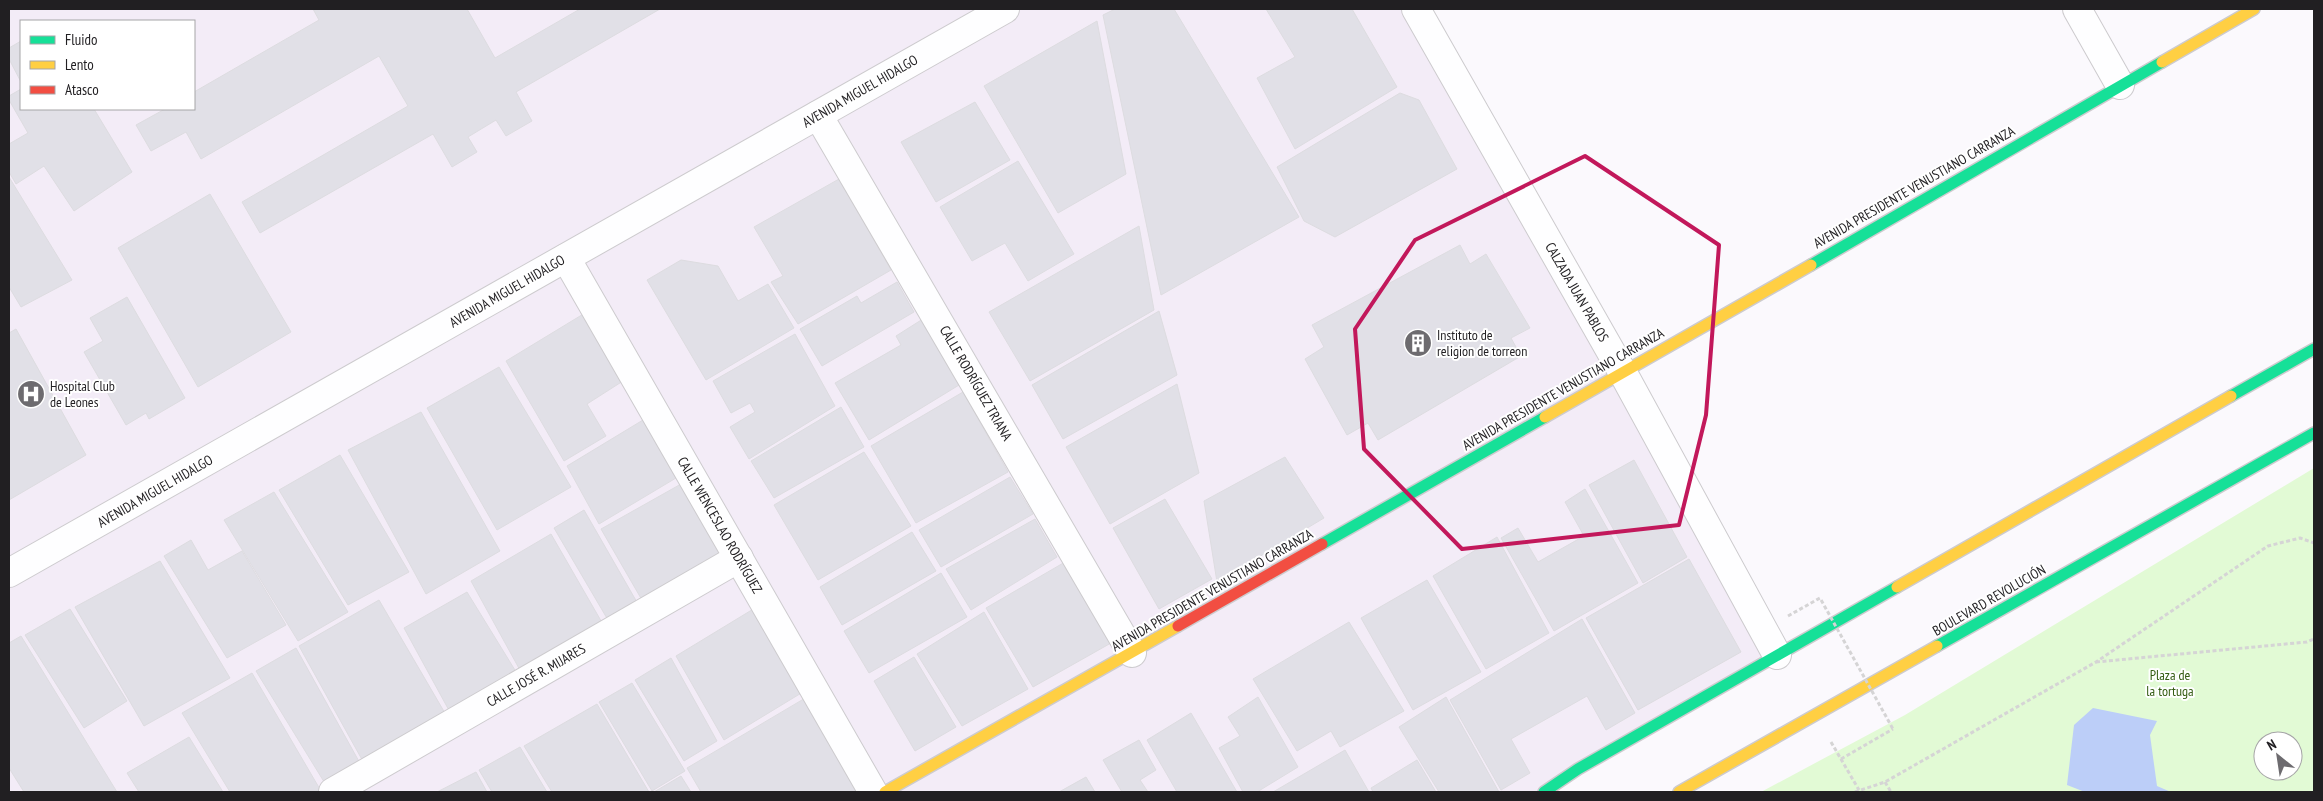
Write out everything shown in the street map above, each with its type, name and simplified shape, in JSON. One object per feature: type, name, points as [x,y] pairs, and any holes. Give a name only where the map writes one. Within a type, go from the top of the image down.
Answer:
[{"type":"main road","name":"AVENIDA PRESIDENTE VENUSTIANO CARRANZA","points":[[885,792],[1623,373],[2254,9]]},
{"type":"main road","points":[[1536,792],[2314,350]]},
{"type":"main road","name":"BOULEVARD REVOLUCIÓN","points":[[1679,792],[2314,433]]},
{"type":"main road","points":[[1544,792],[1578,769]]},
{"type":"street","name":"AVENIDA MIGUEL HIDALGO","points":[[9,573],[1005,9]]},
{"type":"street","name":"CALZADA JUAN PABLOS","points":[[1416,9],[1623,373],[1777,655]]},
{"type":"street","points":[[2076,9],[2120,85]]},
{"type":"street","name":"CALLE RODRÍGUEZ TRIANA","points":[[818,115],[1132,653]]},
{"type":"street","name":"CALLE WENCESLAO RODRÍGUEZ","points":[[566,258],[873,792]]},
{"type":"street","name":"CALLE JOSÉ R. MIJARES","points":[[333,792],[739,558]]},
{"type":"path","points":[[1816,715],[1857,791],[1885,782],[2096,662],[2268,546],[2300,538],[2314,543]]},
{"type":"path","points":[[1788,616],[1820,598],[1893,729],[1841,759]]},
{"type":"path","points":[[2096,662],[2298,643],[2314,639]]},
{"type":"path","points":[[1885,782],[1892,792]]},
{"type":"highlighted area","points":[[1585,156],[1719,245],[1706,415],[1679,525],[1462,549],[1364,449],[1355,329],[1415,240]]},
{"type":"shaded area","points":[[9,9],[1421,9],[1780,652],[1539,792],[9,792]]},
{"type":"green space","name":"Plaza de la tortuga","points":[[2314,468],[2314,792],[1761,792],[1905,715]]},
{"type":"water","points":[[2093,708],[2157,721],[2150,735],[2157,786],[2171,792],[2085,792],[2067,785],[2074,725]]},
{"type":"building","points":[[313,9],[467,9],[495,58],[580,9],[660,9],[516,92],[532,121],[506,136],[496,120],[468,137],[477,152],[452,167],[433,134],[260,233],[242,202],[408,106],[379,56],[201,159],[186,132],[151,151],[136,125],[163,110],[195,110],[195,91],[319,20]]},
{"type":"building","points":[[1115,9],[1174,9],[1299,217],[1161,295],[1103,15]]},
{"type":"building","points":[[1266,9],[1352,9],[1397,87],[1295,149],[1257,78],[1295,57]]},
{"type":"building","points":[[1097,21],[1126,174],[1058,213],[984,86]]},
{"type":"building","points":[[20,42],[20,80],[9,59],[9,48]]},
{"type":"building","points":[[20,90],[20,110],[95,110],[132,172],[74,211],[44,166],[16,184],[9,172],[9,144],[28,133],[9,100],[9,96]]},
{"type":"building","points":[[1400,93],[1419,100],[1457,169],[1335,237],[1304,221],[1277,167]]},
{"type":"building","points":[[975,102],[1010,160],[936,202],[901,142]]},
{"type":"building","points":[[1018,161],[1074,254],[1028,281],[1005,243],[972,261],[940,207]]},
{"type":"building","points":[[9,177],[72,280],[21,307],[9,287]]},
{"type":"building","points":[[839,179],[891,270],[798,324],[771,282],[783,276],[754,227]]},
{"type":"building","points":[[210,194],[291,332],[198,387],[118,248]]},
{"type":"building","points":[[1139,226],[1154,310],[1030,381],[989,312]]},
{"type":"building","name":"Instituto de religion de torreon","points":[[1460,245],[1470,264],[1486,254],[1530,328],[1511,338],[1521,356],[1378,440],[1368,423],[1347,435],[1305,359],[1324,347],[1312,325]]},
{"type":"building","points":[[681,260],[718,266],[738,301],[768,284],[794,328],[706,380],[647,280]]},
{"type":"building","points":[[897,282],[914,312],[822,366],[800,329],[857,296],[861,303]]},
{"type":"building","points":[[127,297],[185,398],[149,419],[146,413],[126,425],[84,352],[103,341],[90,318]]},
{"type":"building","points":[[1159,311],[1177,375],[1063,439],[1032,385]]},
{"type":"building","points":[[585,313],[623,381],[587,404],[606,436],[564,461],[506,361]]},
{"type":"building","points":[[926,317],[964,382],[869,440],[835,383],[901,345],[896,336]]},
{"type":"building","name":"Hospital Club de Leones","points":[[16,329],[86,455],[9,500],[9,333]]},
{"type":"building","points":[[795,334],[835,406],[749,459],[730,427],[755,412],[750,403],[731,413],[713,381]]},
{"type":"building","points":[[499,367],[571,487],[497,530],[427,408]]},
{"type":"building","points":[[1177,384],[1199,473],[1110,524],[1066,447]]},
{"type":"building","points":[[963,392],[1008,472],[916,523],[871,446]]},
{"type":"building","points":[[841,407],[864,447],[774,498],[751,461]]},
{"type":"building","points":[[421,412],[500,551],[426,594],[348,450]]},
{"type":"building","points":[[643,420],[676,478],[599,524],[567,466]]},
{"type":"building","points":[[864,452],[911,526],[818,580],[774,505]]},
{"type":"building","points":[[340,455],[409,572],[348,605],[279,490]]},
{"type":"building","points":[[1285,457],[1324,518],[1217,582],[1204,501]]},
{"type":"building","points":[[1634,460],[1687,557],[1643,583],[1589,485]]},
{"type":"building","points":[[1010,477],[1033,514],[941,567],[919,530]]},
{"type":"building","points":[[681,484],[726,560],[646,607],[601,529]]},
{"type":"building","points":[[1585,489],[1638,583],[1554,631],[1501,538],[1518,528],[1538,562],[1584,536],[1565,502]]},
{"type":"building","points":[[274,492],[348,612],[298,641],[224,520]]},
{"type":"building","points":[[1165,499],[1212,579],[1159,609],[1113,528]]},
{"type":"building","points":[[584,510],[638,604],[608,620],[554,528]]},
{"type":"building","points":[[1035,519],[1057,557],[971,610],[946,569]]},
{"type":"building","points":[[912,532],[936,571],[842,625],[820,587]]},
{"type":"building","points":[[551,534],[604,626],[521,672],[471,581]]},
{"type":"building","points":[[1497,537],[1549,633],[1486,669],[1433,576]]},
{"type":"building","points":[[191,540],[208,570],[242,551],[286,625],[227,658],[164,556]]},
{"type":"building","points":[[1689,559],[1741,652],[1638,710],[1586,618]]},
{"type":"building","points":[[160,561],[230,678],[144,726],[75,607]]},
{"type":"building","points":[[1065,562],[1111,643],[1033,687],[986,608]]},
{"type":"building","points":[[941,573],[967,617],[869,673],[844,631]]},
{"type":"building","points":[[1427,580],[1481,672],[1413,710],[1361,618]]},
{"type":"building","points":[[467,592],[518,675],[451,714],[404,628]]},
{"type":"building","points":[[379,600],[449,720],[365,765],[299,646]]},
{"type":"building","points":[[755,608],[803,692],[724,740],[676,656]]},
{"type":"building","points":[[70,609],[127,701],[84,728],[25,635]]},
{"type":"building","points":[[984,612],[1028,689],[962,726],[917,654]]},
{"type":"building","points":[[1582,619],[1635,713],[1606,730],[1587,696],[1511,739],[1530,773],[1501,790],[1450,700]]},
{"type":"building","points":[[1349,622],[1404,711],[1340,747],[1331,731],[1297,751],[1253,679]]},
{"type":"building","points":[[21,636],[117,792],[24,792],[9,768],[9,643]]},
{"type":"building","points":[[296,648],[361,765],[326,785],[256,671]]},
{"type":"building","points":[[914,657],[956,727],[915,751],[874,681]]},
{"type":"building","points":[[671,658],[717,741],[684,761],[635,680]]},
{"type":"building","points":[[252,673],[321,791],[230,792],[182,713]]},
{"type":"building","points":[[632,683],[685,771],[652,791],[599,702]]},
{"type":"building","points":[[807,697],[859,790],[855,792],[701,792],[687,768]]},
{"type":"building","points":[[1258,697],[1298,767],[1257,792],[1243,792],[1219,748],[1240,736],[1228,717]]},
{"type":"building","points":[[1446,697],[1499,792],[1439,792],[1399,727]]},
{"type":"building","points":[[597,704],[649,792],[552,792],[524,746]]},
{"type":"building","points":[[1191,713],[1237,792],[1177,792],[1147,740]]},
{"type":"building","points":[[189,737],[223,792],[139,792],[127,773]]},
{"type":"building","points":[[1139,740],[1156,770],[1140,780],[1148,792],[1122,792],[1103,760]]},
{"type":"building","points":[[520,747],[547,792],[492,792],[479,770]]},
{"type":"building","points":[[1345,750],[1369,792],[1273,792]]},
{"type":"building","points":[[1417,760],[1436,792],[1373,792],[1371,788]]},
{"type":"building","points":[[476,772],[487,792],[437,792]]},
{"type":"building","points":[[681,776],[691,792],[654,792]]},
{"type":"building","points":[[1086,777],[1095,792],[1059,792]]},
{"type":"traffic: fast","points":[[1811,265],[2162,62]]},
{"type":"traffic: fast","points":[[2231,396],[2314,349]]},
{"type":"traffic: fast","points":[[1322,544],[1545,417]]},
{"type":"traffic: fast","points":[[1937,646],[2314,433]]},
{"type":"traffic: fast","points":[[1544,792],[1578,769],[1897,587]]},
{"type":"traffic: slow","points":[[2162,62],[2254,9]]},
{"type":"traffic: slow","points":[[1545,417],[1811,265]]},
{"type":"traffic: slow","points":[[1897,587],[2231,396]]},
{"type":"traffic: slow","points":[[885,792],[1178,626]]},
{"type":"traffic: slow","points":[[1679,792],[1937,646]]},
{"type":"traffic: jam","points":[[1178,626],[1322,544]]},
{"type":"place","name":"Instituto de religion de torreon","points":[[1418,343]]},
{"type":"place","name":"Hospital Club de Leones","points":[[31,394]]}]
